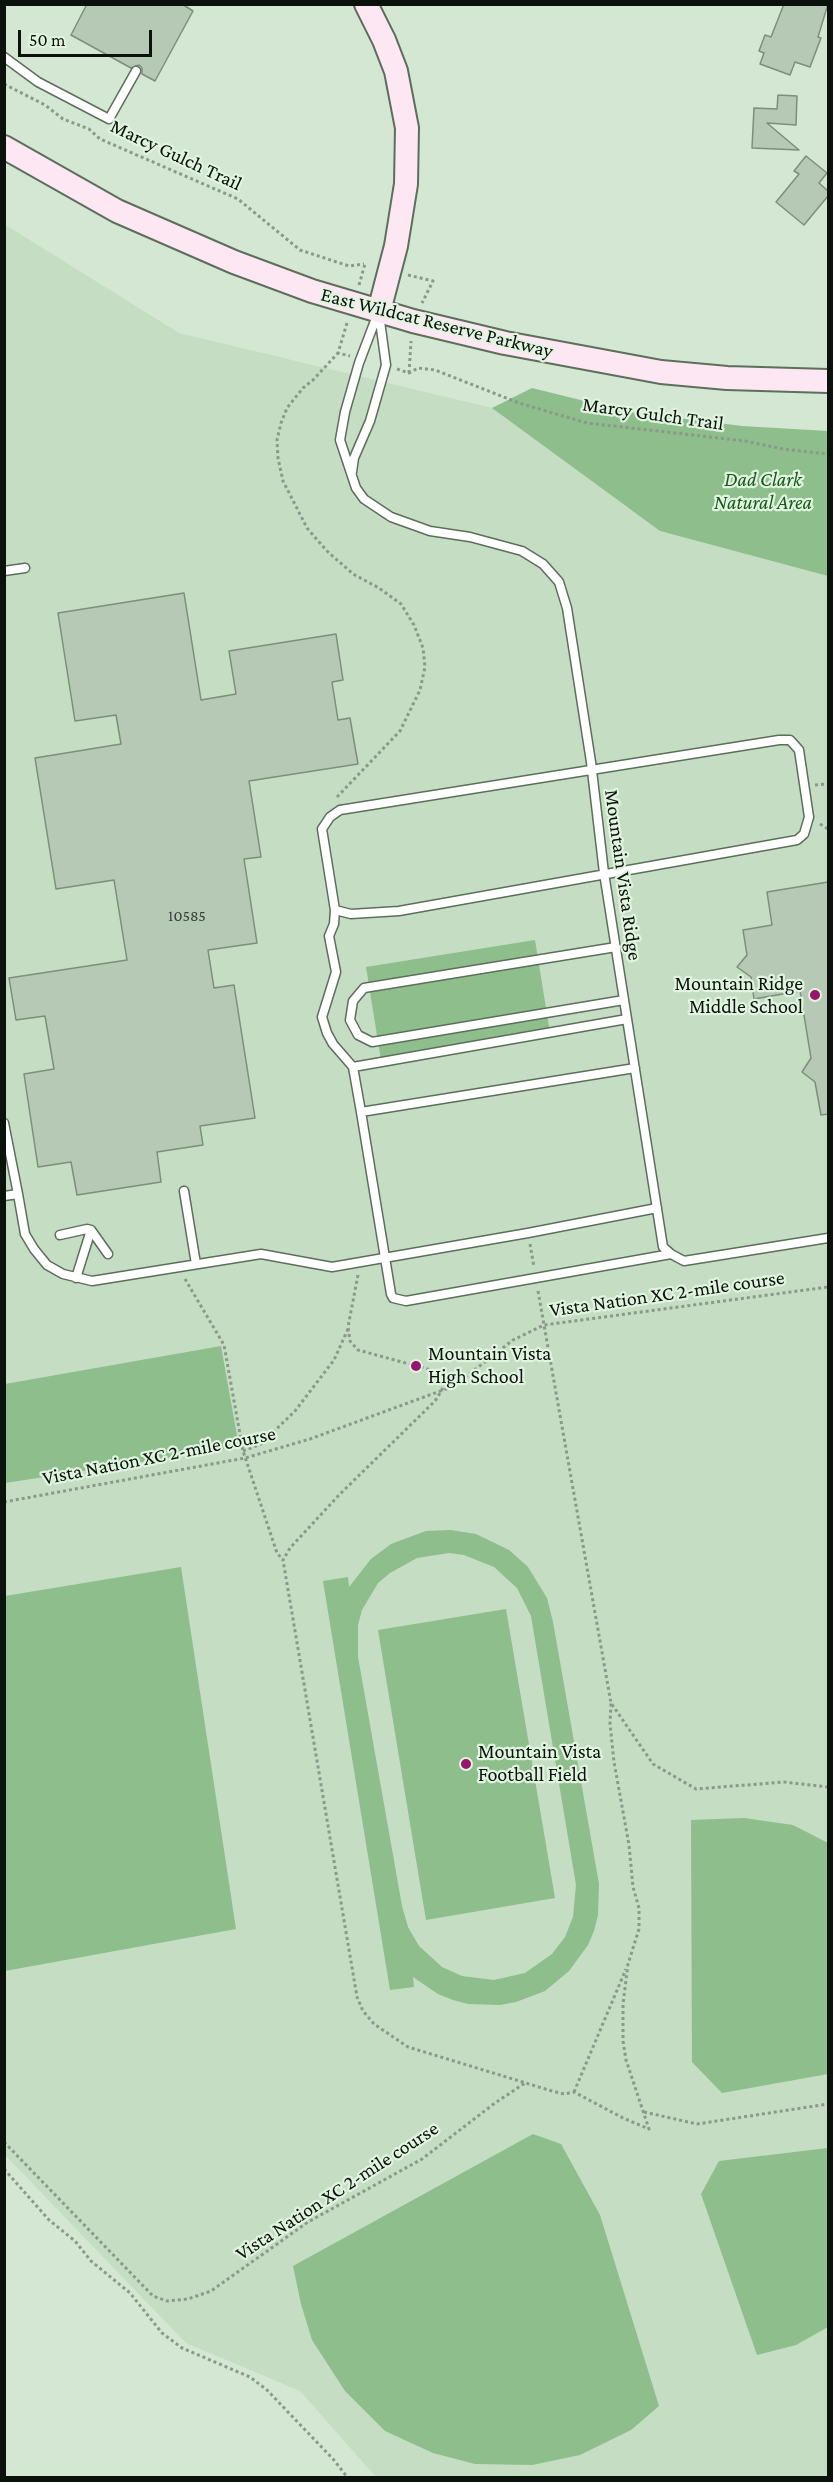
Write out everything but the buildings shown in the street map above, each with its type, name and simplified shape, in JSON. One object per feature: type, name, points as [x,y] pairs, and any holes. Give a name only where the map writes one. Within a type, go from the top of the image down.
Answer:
[{"type":"main road","points":[[366,4],[396,71],[406,128],[406,184],[396,246],[379,311]]},
{"type":"main road","name":"East Wildcat Reserve Parkway","points":[[4,147],[117,211],[153,228],[234,262],[413,321],[506,343],[661,372],[727,378],[828,381]]},
{"type":"lane","points":[[4,57],[38,82],[109,118],[136,71]]},
{"type":"lane","points":[[352,472],[354,458],[370,421],[386,365],[379,311]]},
{"type":"lane","name":"Mountain Vista Ridge","points":[[379,311],[361,359],[345,412],[340,440],[356,488],[364,499],[391,517],[430,531],[470,537],[522,551],[543,564],[559,582],[567,608],[592,768],[604,873],[663,1247],[671,1254]]},
{"type":"lane","points":[[4,571],[25,568]]},
{"type":"lane","points":[[335,910],[351,914],[399,910],[797,840],[804,834],[809,817],[799,750],[790,740],[592,768],[340,810],[330,817],[322,829],[335,910],[330,936],[336,972],[322,1017],[333,1044],[353,1067],[393,1299],[406,1301],[671,1254],[684,1261],[828,1238]]},
{"type":"lane","points":[[616,947],[364,988],[353,1000],[350,1020],[358,1035],[372,1042],[624,1000]]},
{"type":"lane","points":[[353,1067],[627,1019]]},
{"type":"lane","points":[[361,1112],[635,1068]]},
{"type":"lane","points":[[4,1123],[25,1234],[34,1250],[47,1264],[63,1274],[92,1281],[261,1254],[332,1268],[657,1208]]},
{"type":"lane","points":[[184,1191],[196,1264]]},
{"type":"lane","points":[[4,1196],[18,1194]]},
{"type":"lane","points":[[76,1278],[91,1230]]},
{"type":"lane","points":[[60,1235],[91,1230],[108,1254]]},
{"type":"path","name":"Marcy Gulch Trail","points":[[4,84],[45,105],[63,120],[88,129],[100,138],[238,199],[300,250],[349,266],[365,264],[433,281],[413,321],[409,373]]},
{"type":"path","points":[[322,829],[321,820],[332,803],[352,779],[377,757],[400,731],[420,690],[425,667],[423,648],[414,625],[400,604],[379,588],[353,574],[327,551],[307,528],[284,481],[278,458],[281,423],[287,408],[303,388],[338,353],[365,264]]},
{"type":"path","points":[[338,353],[361,359]]},
{"type":"path","name":"Marcy Gulch Trail","points":[[386,365],[409,373],[418,368],[435,369],[519,403],[586,423],[745,441],[783,449],[828,454]]},
{"type":"path","points":[[528,1233],[611,1703],[610,1724],[614,1762],[629,1845],[633,1887],[639,1908],[639,1929],[628,1964],[574,2092]]},
{"type":"path","points":[[243,1451],[261,1444],[295,1411],[334,1360],[348,1327],[360,1264]]},
{"type":"path","points":[[181,1266],[186,1283],[224,1345],[243,1451],[277,1553],[282,1560],[352,1975],[363,2011],[374,2024],[408,2047],[564,2094],[574,2092],[623,2118],[649,2128],[626,2060],[623,2042],[623,2004],[628,1964]]},
{"type":"path","name":"Vista Nation XC 2-mile course","points":[[4,1502],[245,1458],[328,1433],[454,1386],[513,1340],[544,1325],[828,1287]]},
{"type":"path","points":[[282,1560],[303,1533],[435,1401],[442,1390],[444,1378],[435,1371],[358,1350],[350,1341],[348,1327]]},
{"type":"path","points":[[611,1703],[653,1764],[696,1789],[784,1782],[828,1787]]},
{"type":"path","name":"Vista Nation XC 2-mile course","points":[[4,2142],[153,2296],[167,2301],[188,2299],[211,2291],[308,2222],[422,2159],[495,2103],[526,2083]]},
{"type":"path","points":[[644,2112],[697,2124],[828,2104]]},
{"type":"path","points":[[4,2169],[49,2220],[75,2241],[91,2261],[130,2293],[162,2333],[182,2348],[250,2377],[267,2390],[333,2458],[348,2478]]},
{"type":"shaded area","name":"Mountain Vista High School","points":[[4,224],[179,333],[492,408],[660,531],[828,576],[828,2477],[376,2477],[300,2391],[186,2343],[5,2155]]},
{"type":"green space","name":"Dad Clark Natural Area","points":[[532,388],[629,412],[742,426],[828,431],[828,576],[660,531],[492,408]]},
{"type":"green space","points":[[535,940],[550,1033],[381,1060],[366,967]]},
{"type":"green space","points":[[221,1346],[239,1447],[5,1483],[5,1384]]},
{"type":"green space","points":[[451,1530],[476,1534],[509,1550],[528,1567],[547,1598],[599,1884],[598,1915],[594,1931],[588,1945],[569,1971],[545,1991],[516,2002],[500,2005],[468,2004],[453,2000],[438,1994],[413,1977],[414,1987],[390,1990],[323,1581],[348,1577],[349,1587],[371,1559],[391,1544],[426,1531]],"holes":[[[449,1553],[464,1555],[494,1567],[517,1588],[531,1616],[576,1885],[573,1917],[565,1937],[552,1954],[525,1973],[494,1980],[462,1976],[442,1967],[419,1946],[408,1927],[402,1906],[358,1657],[358,1625],[362,1610],[378,1583],[390,1573],[417,1558]]]},
{"type":"green space","points":[[181,1567],[236,1929],[5,1971],[5,1596]]},
{"type":"green space","name":"Mountain Vista Football Field","points":[[506,1609],[555,1898],[426,1920],[378,1630]]},
{"type":"green space","points":[[744,1818],[793,1825],[828,1843],[828,2074],[722,2093],[692,2062],[691,1820]]},
{"type":"green space","points":[[533,2134],[561,2144],[600,2215],[659,2406],[631,2430],[580,2455],[532,2465],[475,2464],[433,2453],[385,2431],[345,2391],[312,2340],[293,2266]]},
{"type":"green space","points":[[828,2148],[828,2327],[796,2345],[757,2355],[701,2194],[719,2161]]},
{"type":"place","name":"Mountain Ridge Middle School","points":[[815,995]]},
{"type":"place","name":"Mountain Vista High School","points":[[416,1366]]},
{"type":"place","name":"Mountain Vista Football Field","points":[[466,1764]]}]
